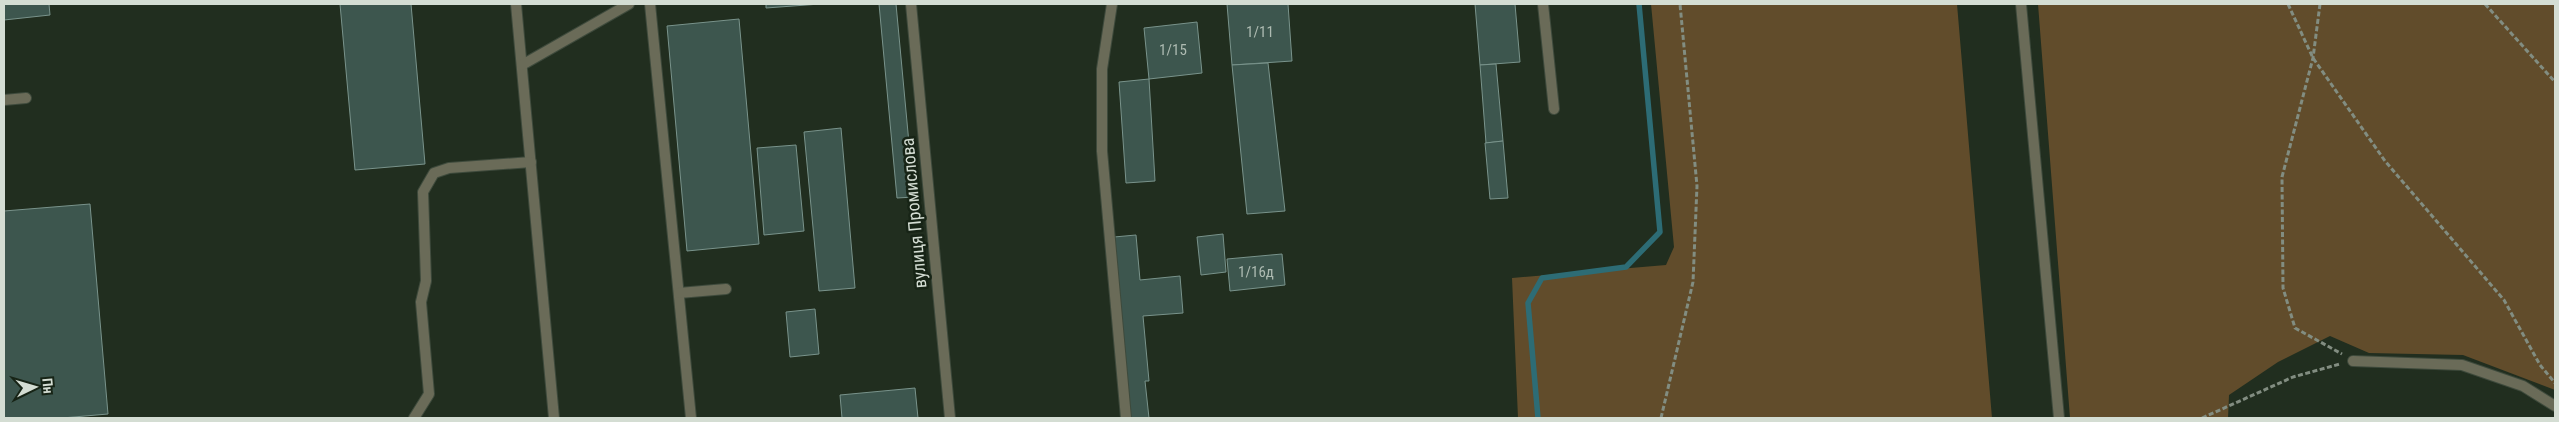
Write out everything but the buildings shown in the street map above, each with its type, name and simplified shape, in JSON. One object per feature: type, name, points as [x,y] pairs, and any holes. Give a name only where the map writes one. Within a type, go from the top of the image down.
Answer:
[{"type":"street","points":[[516,4],[554,418]]},
{"type":"street","points":[[522,65],[629,4]]},
{"type":"street","points":[[650,4],[691,418]]},
{"type":"street","name":"вулиця Промислова","points":[[911,4],[950,418]]},
{"type":"street","points":[[1112,4],[1102,69],[1102,151],[1126,418]]},
{"type":"street","points":[[1543,4],[1554,109]]},
{"type":"street","points":[[2021,4],[2059,418]]},
{"type":"street","points":[[4,100],[26,98]]},
{"type":"street","points":[[414,418],[429,394],[421,302],[426,281],[423,192],[434,173],[449,168],[531,162]]},
{"type":"street","points":[[679,293],[726,289]]},
{"type":"street","points":[[2353,361],[2462,365],[2523,386],[2555,406]]},
{"type":"path","points":[[1661,418],[1693,282],[1697,186],[1680,4]]},
{"type":"path","points":[[2288,4],[2313,58],[2385,161],[2504,300],[2540,364],[2555,383]]},
{"type":"path","points":[[2320,4],[2313,58],[2282,177],[2283,288],[2295,328],[2353,361]]},
{"type":"path","points":[[2485,4],[2555,82]]},
{"type":"path","points":[[2202,418],[2293,377],[2353,361]]},
{"type":"shaded area","points":[[1651,4],[1957,4],[1992,418],[1518,418],[1512,278],[1666,265],[1674,247]]},
{"type":"shaded area","points":[[2038,4],[2555,4],[2555,390],[2463,355],[2369,353],[2330,336],[2278,362],[2229,395],[2228,418],[2070,418]]},
{"type":"waterway","points":[[1538,418],[1528,303],[1542,278],[1626,267],[1660,232],[1639,4]]}]
